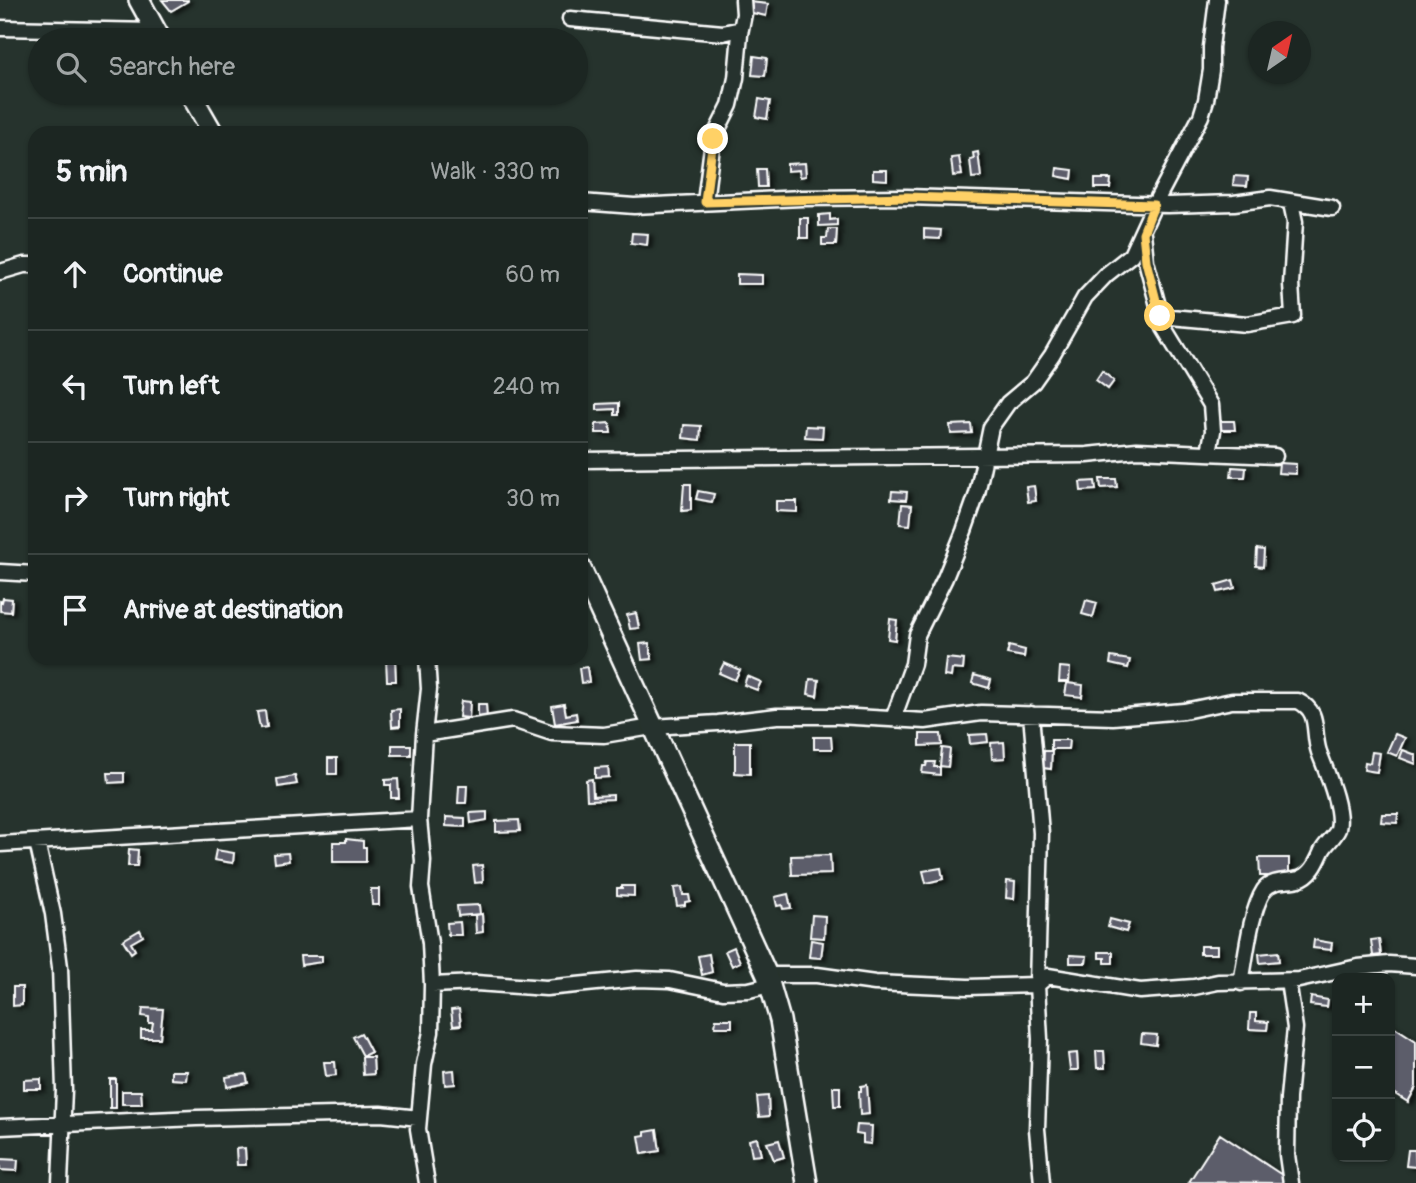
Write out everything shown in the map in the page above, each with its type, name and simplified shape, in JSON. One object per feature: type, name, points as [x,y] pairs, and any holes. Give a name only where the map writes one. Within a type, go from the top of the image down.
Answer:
[{"type":"street","points":[[139,0],[155,28]]},
{"type":"street","points":[[705,202],[713,139],[730,105],[736,78],[744,14],[743,0]]},
{"type":"street","points":[[893,719],[912,664],[916,635],[945,578],[964,531],[976,494],[991,427],[1008,403],[1033,382],[1052,355],[1085,297],[1107,274],[1132,255],[1154,205],[1201,116],[1212,70],[1211,47],[1217,0]]},
{"type":"street","points":[[570,19],[740,36]]},
{"type":"street","points":[[0,28],[28,29]]},
{"type":"street","points":[[197,105],[209,126]]},
{"type":"street","points":[[588,203],[634,206],[907,197],[1154,205],[1234,203],[1270,198],[1332,208]]},
{"type":"street","points":[[1160,316],[1247,324],[1293,316],[1291,284],[1295,222],[1291,203]]},
{"type":"street","points":[[1143,233],[1146,261],[1164,328],[1211,405],[1213,431],[1209,452]]},
{"type":"street","points":[[1132,255],[1146,261]]},
{"type":"street","points":[[0,272],[28,265]]},
{"type":"street","points":[[588,460],[1087,455],[1137,450],[1275,456]]},
{"type":"street","points":[[0,572],[28,574]]},
{"type":"street","points":[[588,585],[768,980],[780,1020],[807,1183]]},
{"type":"street","points":[[427,665],[429,689],[419,820],[423,861],[421,887],[432,985],[431,1032],[424,1064],[418,1129],[427,1183]]},
{"type":"street","points":[[424,734],[513,720],[552,733],[604,735],[652,727],[777,716],[925,721],[982,713],[1113,717],[1184,711],[1232,701],[1297,701],[1310,710],[1315,720],[1314,738],[1335,799],[1337,831],[1323,848],[1315,867],[1302,878],[1265,887],[1256,909],[1241,983]]},
{"type":"street","points":[[1031,714],[1041,833],[1037,1129],[1042,1183]]},
{"type":"street","points":[[0,844],[419,820]]},
{"type":"street","points":[[37,842],[53,914],[60,967],[64,1125],[60,1183]]},
{"type":"street","points":[[432,985],[476,983],[546,988],[637,979],[670,980],[723,991],[748,990],[768,980],[817,975],[875,984],[968,987],[1037,985],[1048,976],[1140,991],[1195,987],[1218,982],[1288,981],[1358,967],[1389,964],[1416,966]]},
{"type":"street","points":[[1288,981],[1295,1028],[1288,1098],[1287,1155],[1291,1183]]},
{"type":"street","points":[[0,1128],[196,1118],[381,1114],[419,1118]]},
{"type":"building","points":[[162,0],[188,0],[188,1],[171,11]]},
{"type":"building","points":[[749,2],[768,4],[766,16],[748,12]]},
{"type":"building","points":[[754,56],[767,58],[765,76],[752,75]]},
{"type":"building","points":[[759,99],[770,101],[767,119],[756,117]]},
{"type":"building","points":[[978,152],[981,177],[972,178],[970,160],[974,159],[973,153]]},
{"type":"building","points":[[959,157],[962,175],[953,176],[951,158]]},
{"type":"building","points":[[805,163],[806,176],[800,177],[799,170],[787,171],[787,164]]},
{"type":"building","points":[[1057,168],[1073,170],[1072,179],[1056,176]]},
{"type":"building","points":[[757,169],[765,169],[766,187],[758,187]]},
{"type":"building","points":[[873,170],[887,170],[887,180],[873,179]]},
{"type":"building","points":[[1234,176],[1248,177],[1247,186],[1233,185]]},
{"type":"building","points":[[1095,179],[1111,179],[1110,188],[1095,188]]},
{"type":"building","points":[[830,214],[830,220],[837,219],[837,225],[819,226],[819,215]]},
{"type":"building","points":[[800,218],[808,218],[808,238],[800,238]]},
{"type":"building","points":[[828,229],[837,229],[836,245],[822,245],[822,238],[827,238]]},
{"type":"building","points":[[924,229],[941,230],[940,239],[924,238]]},
{"type":"building","points":[[632,233],[648,234],[647,245],[631,243]]},
{"type":"building","points":[[737,274],[762,275],[762,284],[737,284]]},
{"type":"building","points":[[1102,371],[1114,381],[1108,389],[1096,380]]},
{"type":"building","points":[[619,403],[619,415],[615,415],[615,409],[597,410],[597,404]]},
{"type":"building","points":[[1216,421],[1234,421],[1235,430],[1217,430]]},
{"type":"building","points":[[610,423],[611,433],[596,433],[596,424]]},
{"type":"building","points":[[971,424],[972,433],[951,434],[950,425]]},
{"type":"building","points":[[684,425],[701,426],[700,440],[683,438]]},
{"type":"building","points":[[806,426],[823,427],[822,438],[805,437]]},
{"type":"building","points":[[1279,463],[1296,464],[1296,474],[1278,473]]},
{"type":"building","points":[[1232,467],[1246,468],[1245,477],[1231,477]]},
{"type":"building","points":[[1100,479],[1116,479],[1117,487],[1101,488]]},
{"type":"building","points":[[1095,481],[1096,490],[1081,491],[1080,482]]},
{"type":"building","points":[[684,484],[691,484],[691,510],[682,511]]},
{"type":"building","points":[[1034,486],[1036,501],[1028,502],[1026,487]]},
{"type":"building","points":[[698,491],[714,494],[712,502],[696,499]]},
{"type":"building","points":[[892,491],[907,492],[906,500],[891,499]]},
{"type":"building","points":[[776,501],[797,501],[797,512],[776,511]]},
{"type":"building","points":[[902,504],[912,505],[910,525],[900,524]]},
{"type":"building","points":[[1257,549],[1264,550],[1263,567],[1256,566]]},
{"type":"building","points":[[1233,580],[1235,588],[1218,592],[1216,585]]},
{"type":"building","points":[[3,598],[12,599],[11,612],[0,611],[0,601],[2,602]]},
{"type":"building","points":[[1086,600],[1097,603],[1093,617],[1082,614]]},
{"type":"building","points":[[636,613],[639,628],[630,629],[627,615]]},
{"type":"building","points":[[890,619],[897,620],[895,640],[888,639]]},
{"type":"building","points":[[649,643],[652,659],[642,660],[640,644]]},
{"type":"building","points":[[1009,646],[1025,650],[1024,657],[1007,654]]},
{"type":"building","points":[[1111,657],[1130,660],[1128,668],[1110,664]]},
{"type":"building","points":[[946,658],[964,660],[963,670],[952,669],[951,677],[944,676]]},
{"type":"building","points":[[724,663],[740,670],[735,680],[719,673]]},
{"type":"building","points":[[386,665],[395,665],[396,681],[387,681]]},
{"type":"building","points":[[587,667],[589,682],[581,683],[579,668]]},
{"type":"building","points":[[1060,667],[1070,668],[1069,682],[1059,682]]},
{"type":"building","points":[[974,675],[991,680],[989,688],[972,683]]},
{"type":"building","points":[[747,676],[761,682],[757,690],[744,685]]},
{"type":"building","points":[[810,679],[819,680],[817,696],[808,694]]},
{"type":"building","points":[[1067,683],[1083,685],[1082,697],[1065,695]]},
{"type":"building","points":[[461,701],[470,702],[469,718],[459,717]]},
{"type":"building","points":[[478,704],[486,704],[487,719],[478,719]]},
{"type":"building","points":[[564,704],[566,715],[576,713],[577,720],[555,724],[552,706]]},
{"type":"building","points":[[400,709],[400,726],[392,727],[391,710]]},
{"type":"building","points":[[265,711],[267,727],[260,728],[257,712]]},
{"type":"building","points":[[920,734],[941,734],[942,745],[920,746]]},
{"type":"building","points":[[987,734],[988,742],[970,744],[969,735]]},
{"type":"building","points":[[1395,734],[1405,738],[1397,756],[1387,752]]},
{"type":"building","points":[[814,737],[831,737],[832,749],[814,749]]},
{"type":"building","points":[[1051,740],[1069,740],[1068,749],[1051,749]]},
{"type":"building","points":[[735,742],[750,742],[750,774],[735,773]]},
{"type":"building","points":[[1004,742],[1005,758],[992,759],[991,743]]},
{"type":"building","points":[[392,745],[411,745],[411,755],[392,755]]},
{"type":"building","points":[[942,748],[950,749],[948,767],[940,766]]},
{"type":"building","points":[[1403,750],[1416,755],[1416,764],[1400,758]]},
{"type":"building","points":[[1044,751],[1052,751],[1051,769],[1043,768]]},
{"type":"building","points":[[1372,752],[1380,753],[1377,772],[1364,770],[1365,762],[1370,763]]},
{"type":"building","points":[[328,758],[337,758],[337,774],[328,774]]},
{"type":"building","points":[[927,762],[935,762],[934,767],[940,767],[940,775],[922,773]]},
{"type":"building","points":[[608,767],[609,777],[595,778],[595,768]]},
{"type":"building","points":[[108,773],[124,773],[124,782],[109,783]]},
{"type":"building","points":[[295,776],[297,784],[278,787],[277,779]]},
{"type":"building","points":[[398,779],[399,798],[391,798],[391,785],[385,785],[385,780]]},
{"type":"building","points":[[592,779],[593,796],[613,795],[613,799],[587,800],[586,780]]},
{"type":"building","points":[[459,786],[467,786],[466,803],[458,803]]},
{"type":"building","points":[[487,812],[487,820],[471,823],[470,813]]},
{"type":"building","points":[[1382,814],[1398,814],[1397,823],[1381,822]]},
{"type":"building","points":[[446,817],[465,818],[465,827],[446,826]]},
{"type":"building","points":[[519,820],[520,831],[496,832],[496,821]]},
{"type":"building","points":[[346,839],[363,841],[363,847],[366,847],[366,862],[333,862],[333,842],[346,842]]},
{"type":"building","points":[[129,849],[138,850],[137,866],[128,866]]},
{"type":"building","points":[[216,850],[234,853],[233,863],[214,860]]},
{"type":"building","points":[[288,853],[289,861],[275,863],[274,854]]},
{"type":"building","points":[[830,855],[831,874],[792,875],[791,856]]},
{"type":"building","points":[[1259,858],[1289,858],[1289,876],[1260,876]]},
{"type":"building","points":[[482,865],[483,882],[475,883],[473,866]]},
{"type":"building","points":[[941,868],[943,879],[926,883],[923,871]]},
{"type":"building","points":[[1007,881],[1015,882],[1014,899],[1006,898]]},
{"type":"building","points":[[634,886],[634,896],[617,895],[617,888]]},
{"type":"building","points":[[682,887],[683,895],[689,895],[690,901],[677,906],[674,888]]},
{"type":"building","points":[[371,889],[379,889],[379,905],[372,905]]},
{"type":"building","points":[[788,894],[791,908],[783,909],[782,905],[777,906],[775,897]]},
{"type":"building","points":[[479,905],[480,914],[458,916],[457,906]]},
{"type":"building","points":[[482,914],[483,932],[476,933],[475,915]]},
{"type":"building","points":[[812,915],[825,916],[824,938],[810,937]]},
{"type":"building","points":[[1110,919],[1129,924],[1126,932],[1108,927]]},
{"type":"building","points":[[460,922],[461,935],[448,935],[447,923]]},
{"type":"building","points":[[140,930],[143,936],[131,943],[135,950],[131,953],[123,940]]},
{"type":"building","points":[[1379,939],[1381,955],[1373,956],[1371,940]]},
{"type":"building","points":[[811,940],[823,942],[821,958],[809,957]]},
{"type":"building","points":[[1314,940],[1332,943],[1331,950],[1313,948]]},
{"type":"building","points":[[1200,946],[1217,946],[1217,954],[1200,954]]},
{"type":"building","points":[[734,947],[740,962],[732,966],[725,951]]},
{"type":"building","points":[[1099,952],[1113,952],[1113,963],[1105,963],[1105,958],[1099,958]]},
{"type":"building","points":[[1278,952],[1279,961],[1260,963],[1259,954]]},
{"type":"building","points":[[709,954],[712,972],[702,975],[698,956]]},
{"type":"building","points":[[1070,955],[1087,956],[1086,963],[1070,963]]},
{"type":"building","points":[[300,956],[322,956],[322,962],[301,965]]},
{"type":"building","points":[[13,987],[22,987],[22,1005],[13,1006]]},
{"type":"building","points":[[1311,997],[1328,1000],[1327,1007],[1310,1005]]},
{"type":"building","points":[[143,1008],[163,1009],[160,1038],[141,1038],[141,1030],[152,1030],[153,1023],[149,1023],[149,1017],[142,1016]]},
{"type":"building","points":[[459,1009],[461,1025],[453,1026],[451,1010]]},
{"type":"building","points":[[1250,1013],[1256,1013],[1256,1021],[1268,1022],[1267,1030],[1249,1029]]},
{"type":"building","points":[[716,1019],[732,1019],[732,1027],[715,1027]]},
{"type":"building","points":[[1395,1027],[1416,1041],[1416,1087],[1408,1102],[1395,1094]]},
{"type":"building","points":[[361,1033],[371,1052],[363,1056],[353,1037]]},
{"type":"building","points":[[1142,1034],[1157,1035],[1156,1045],[1141,1043]]},
{"type":"building","points":[[1096,1051],[1104,1051],[1105,1068],[1097,1068]]},
{"type":"building","points":[[1077,1053],[1078,1070],[1070,1070],[1068,1054]]},
{"type":"building","points":[[362,1057],[373,1057],[374,1074],[363,1075]]},
{"type":"building","points":[[324,1062],[335,1062],[336,1075],[326,1076]]},
{"type":"building","points":[[454,1070],[455,1084],[445,1085],[444,1071]]},
{"type":"building","points":[[171,1071],[187,1071],[186,1080],[171,1079]]},
{"type":"building","points":[[246,1074],[248,1083],[227,1087],[226,1077]]},
{"type":"building","points":[[41,1079],[41,1089],[24,1089],[24,1080]]},
{"type":"building","points":[[110,1079],[116,1079],[116,1108],[110,1108]]},
{"type":"building","points":[[867,1085],[869,1114],[860,1115],[859,1091],[861,1086]]},
{"type":"building","points":[[833,1087],[840,1087],[840,1106],[834,1106]]},
{"type":"building","points":[[122,1091],[141,1091],[142,1104],[122,1104]]},
{"type":"building","points":[[768,1096],[769,1116],[759,1117],[757,1097]]},
{"type":"building","points":[[857,1125],[872,1126],[871,1144],[863,1143],[863,1135],[856,1134]]},
{"type":"building","points":[[657,1130],[660,1151],[642,1154],[639,1136]]},
{"type":"building","points":[[1220,1134],[1288,1179],[1286,1183],[1189,1182]]},
{"type":"building","points":[[757,1138],[761,1155],[752,1156],[749,1140]]},
{"type":"building","points":[[779,1140],[784,1157],[774,1160],[767,1143]]},
{"type":"building","points":[[245,1148],[246,1165],[237,1165],[236,1149]]},
{"type":"building","points":[[1408,1150],[1415,1150],[1416,1167],[1406,1166]]},
{"type":"building","points":[[0,1159],[18,1160],[17,1171],[0,1170]]},
{"type":"route","points":[[713,139],[705,202],[907,197],[1154,205],[1143,233],[1146,261],[1160,316]]}]
